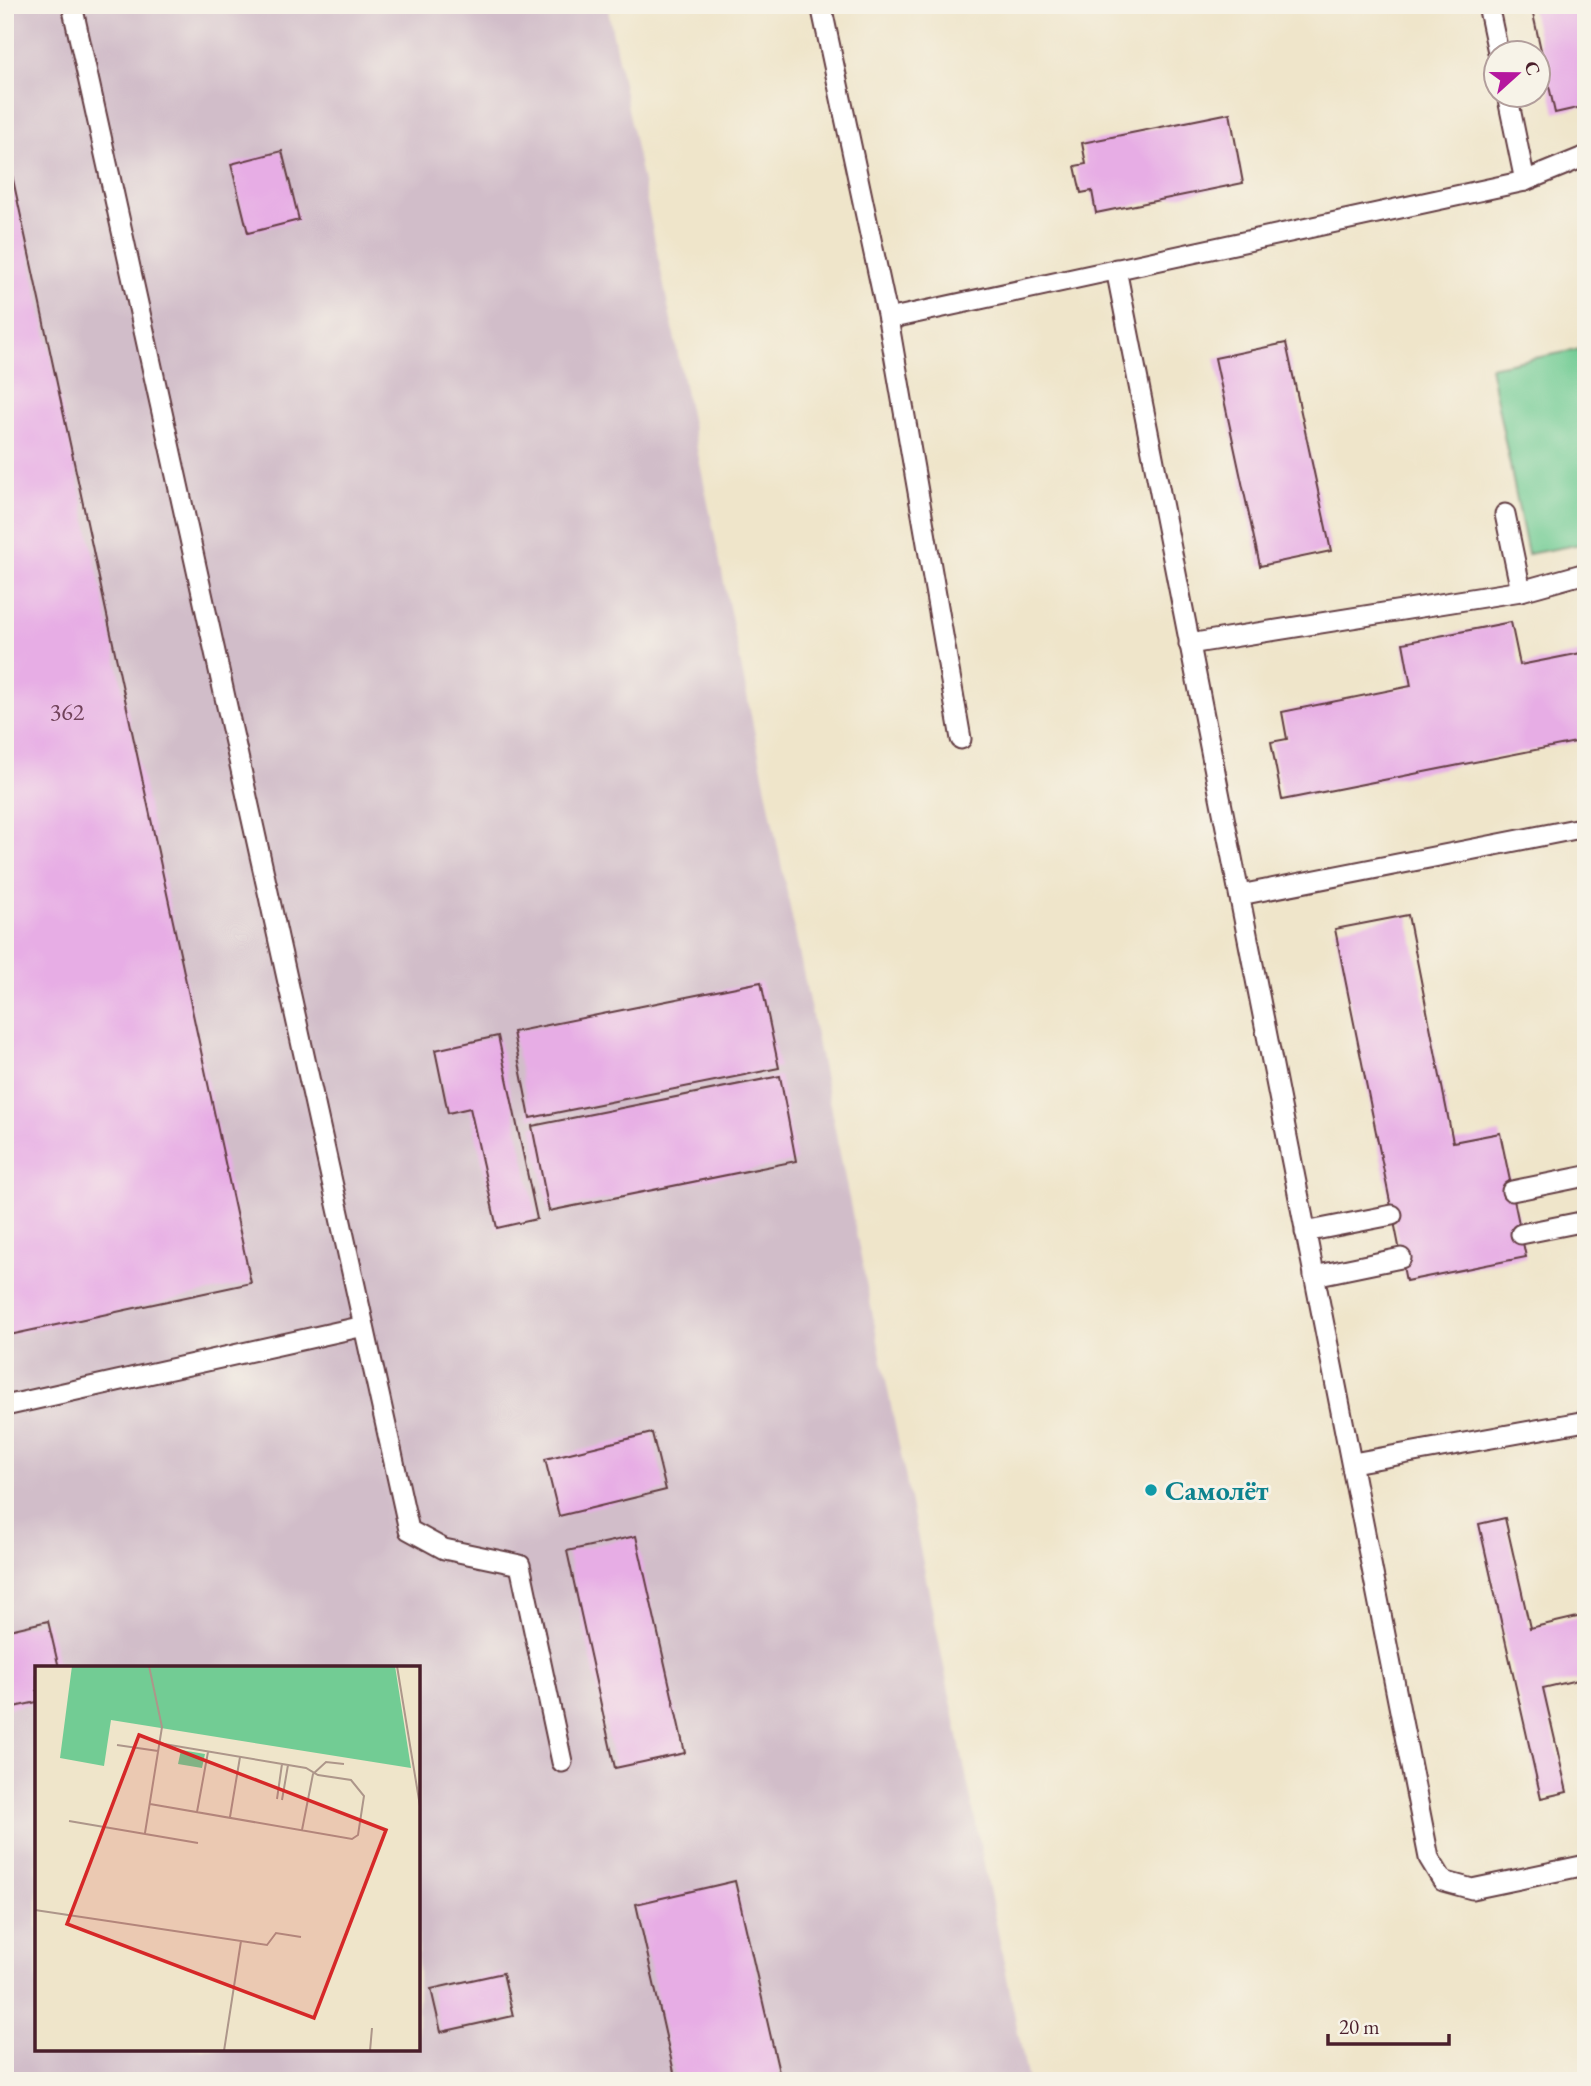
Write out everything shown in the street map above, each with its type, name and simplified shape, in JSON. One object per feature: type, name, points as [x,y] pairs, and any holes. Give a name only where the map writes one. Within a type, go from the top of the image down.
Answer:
[{"type":"lane","points":[[72,5],[409,1530],[444,1549],[520,1565],[562,1762]]},
{"type":"lane","points":[[821,5],[888,319],[961,739]]},
{"type":"lane","points":[[1488,5],[1495,38]]},
{"type":"lane","points":[[1510,108],[1525,181]]},
{"type":"lane","points":[[888,319],[1525,181],[1585,157]]},
{"type":"lane","points":[[1116,269],[1429,1858],[1443,1881],[1472,1889],[1586,1866]]},
{"type":"lane","points":[[1505,514],[1521,591]]},
{"type":"lane","points":[[1189,644],[1521,591],[1586,573]]},
{"type":"lane","points":[[1240,895],[1586,827]]},
{"type":"lane","points":[[1513,1191],[1586,1176]]},
{"type":"lane","points":[[1305,1232],[1392,1215]]},
{"type":"lane","points":[[1521,1234],[1586,1221]]},
{"type":"lane","points":[[1314,1276],[1401,1258]]},
{"type":"lane","points":[[5,1406],[364,1326]]},
{"type":"lane","points":[[1353,1463],[1586,1421]]},
{"type":"shaded area","points":[[5,5],[607,5],[1028,2081],[5,2081]]},
{"type":"green space","points":[[1586,348],[1586,543],[1528,554],[1490,367]]},
{"type":"building","points":[[1531,5],[1586,5],[1586,106],[1555,113],[1552,100],[1552,38],[1538,38]]},
{"type":"building","points":[[1230,113],[1243,183],[1096,213],[1092,191],[1081,193],[1075,166],[1086,164],[1082,143]]},
{"type":"building","points":[[5,148],[251,1283],[5,1336]]},
{"type":"building","points":[[282,151],[299,220],[248,233],[231,164]]},
{"type":"building","points":[[1286,343],[1331,551],[1260,566],[1215,358]]},
{"type":"building","points":[[1511,622],[1520,665],[1586,652],[1586,740],[1282,800],[1271,742],[1287,739],[1282,712],[1411,686],[1403,643]]},
{"type":"building","points":[[1408,915],[1453,1142],[1500,1133],[1526,1257],[1406,1281],[1335,929]]},
{"type":"building","points":[[761,982],[779,1068],[530,1118],[513,1032]]},
{"type":"building","points":[[498,1036],[537,1219],[497,1228],[470,1108],[448,1113],[435,1050]]},
{"type":"building","points":[[780,1076],[796,1161],[549,1211],[532,1126]]},
{"type":"building","points":[[652,1433],[666,1490],[559,1516],[545,1459]]},
{"type":"building","points":[[1586,1502],[1586,1528],[1585,1528],[1579,1503]]},
{"type":"building","points":[[1505,1518],[1530,1628],[1586,1615],[1586,1678],[1543,1688],[1567,1792],[1541,1798],[1479,1524]]},
{"type":"building","points":[[636,1536],[685,1753],[615,1768],[567,1551]]},
{"type":"building","points":[[48,1621],[59,1666],[35,1666],[35,1702],[5,1709],[5,1631]]},
{"type":"building","points":[[735,1881],[781,2081],[676,2081],[636,1904]]},
{"type":"building","points":[[503,1973],[513,2016],[441,2032],[431,1989]]},
{"type":"place","name":"Самолёт","points":[[1151,1490]]}]
